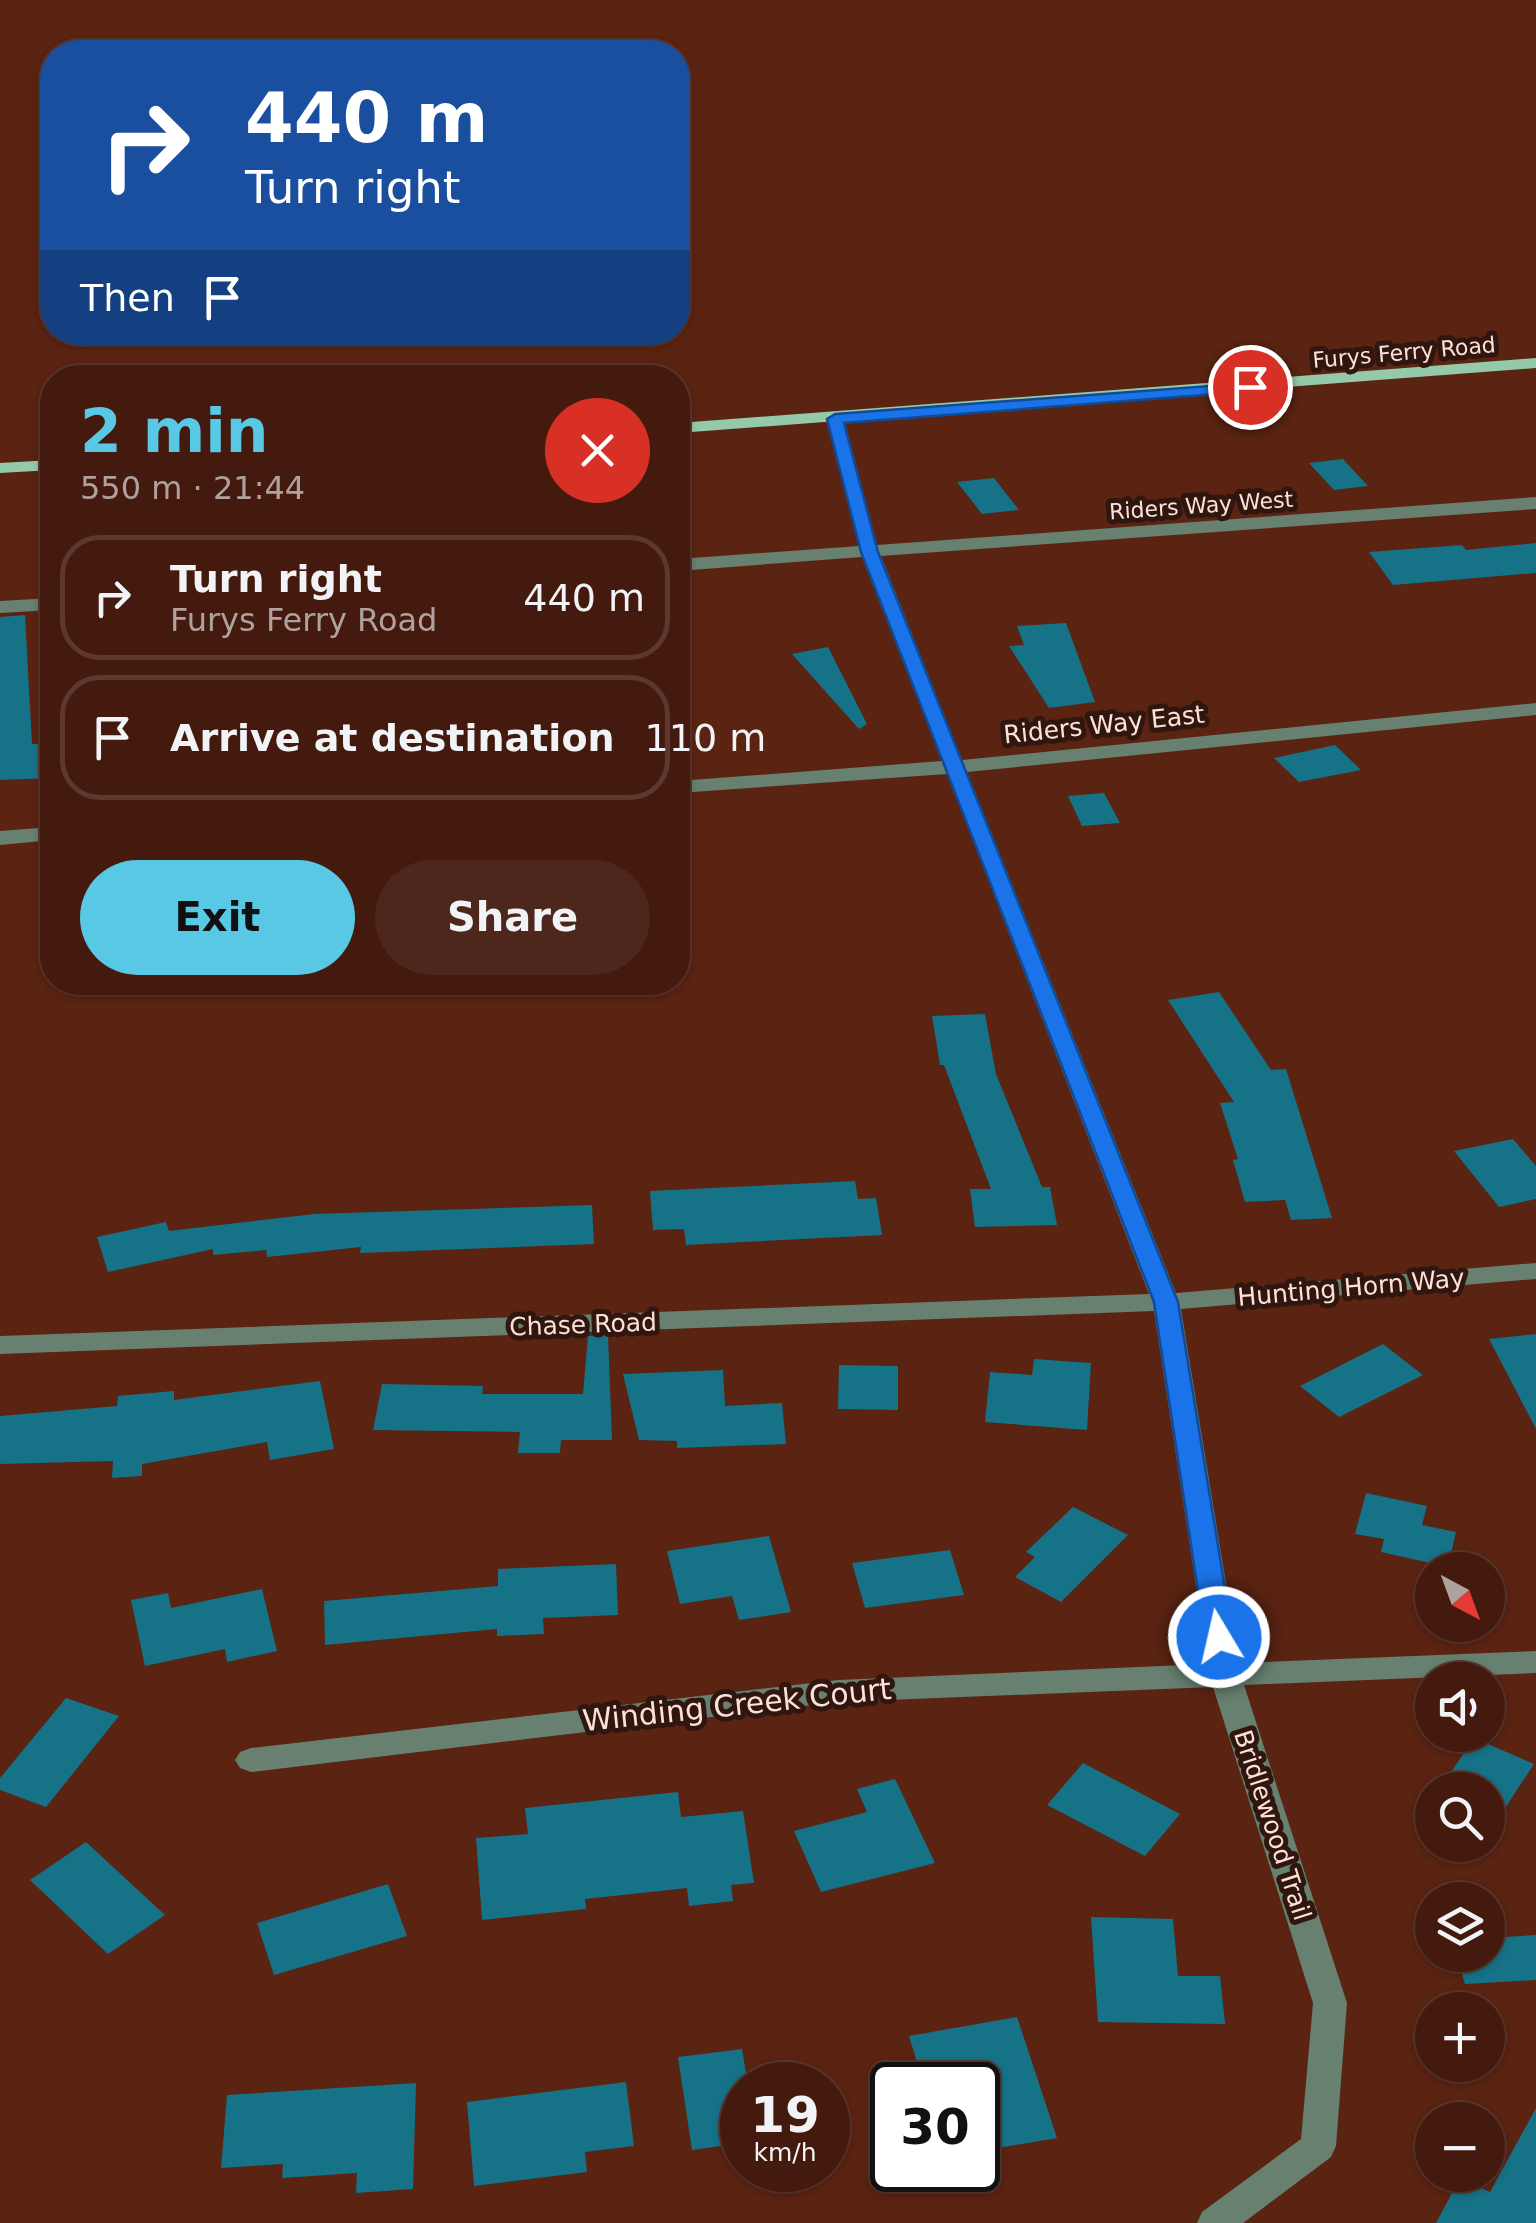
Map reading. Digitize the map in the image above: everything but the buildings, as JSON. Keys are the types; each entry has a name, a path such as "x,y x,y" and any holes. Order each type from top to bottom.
{"main road":[{"name":"Furys Ferry Road","path":"690,427 1536,364"},
{"path":"0,468 40,466"}],"street":[{"name":"Bridlewood Trail","path":"835,419 870,552 1166,1302 1225,1674 1330,2003 1318,2146 1215,2223"},
{"name":"Riders Way West","path":"690,564 1536,503"},
{"path":"0,607 40,605"},
{"name":"Riders Way East","path":"690,786 952,766 1536,709"},
{"path":"0,838 40,835"},
{"name":"Hunting Horn Way","path":"1166,1302 1536,1272"},
{"name":"Chase Road","path":"0,1345 1166,1302"},
{"name":"Winding Creek Court","path":"251,1760 838,1691 1536,1662"}],"route":[{"path":"1219,1637 1166,1302 870,552 835,419 1250,387"}]}
